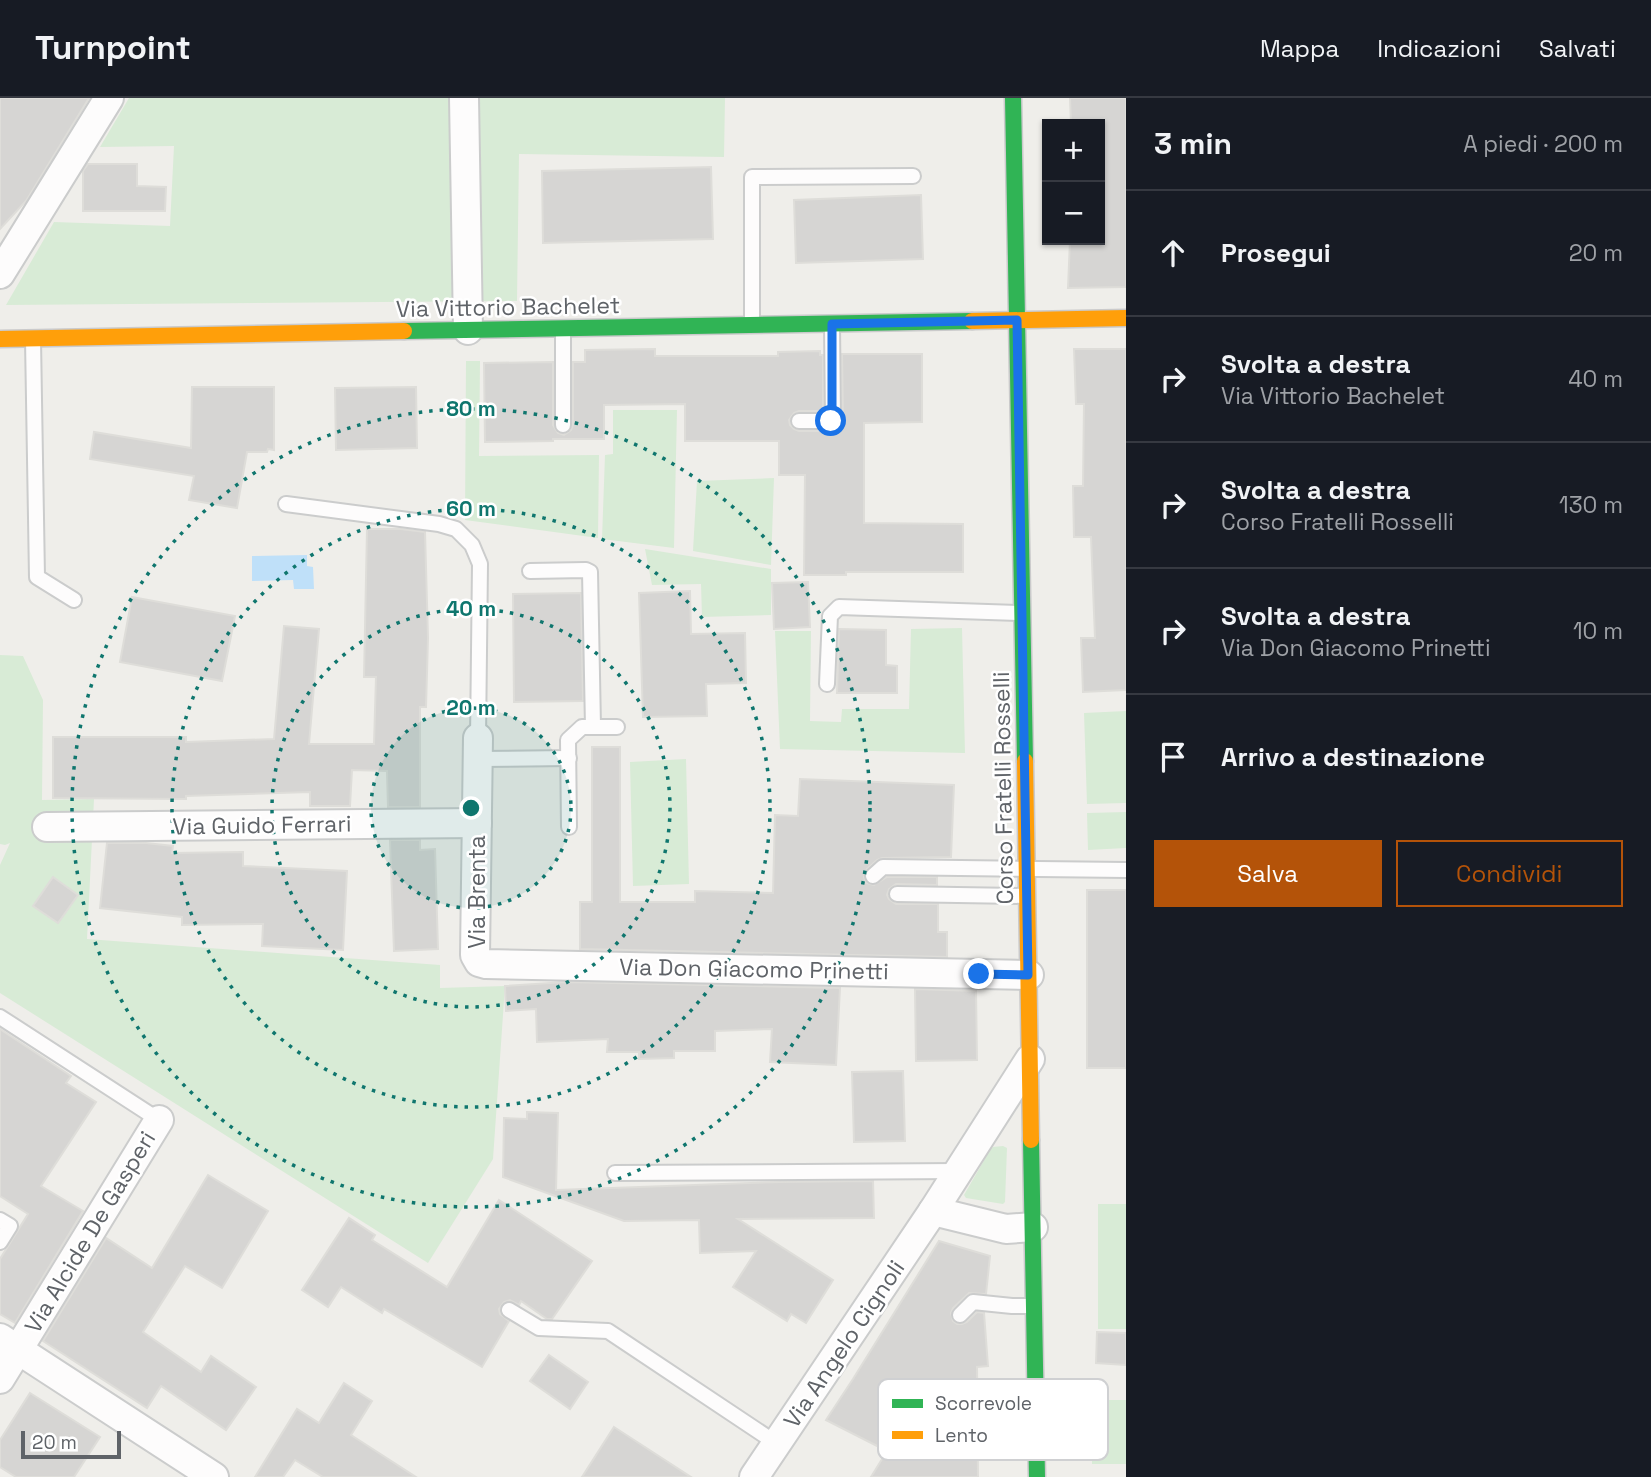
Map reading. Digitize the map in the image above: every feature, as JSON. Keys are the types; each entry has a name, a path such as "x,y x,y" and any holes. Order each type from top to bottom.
{"street":[{"path":"0,274 109,98"},
{"path":"464,98 468,330"},
{"name":"Corso Fratelli Rosselli","path":"1013,98 1035,1379"},
{"name":"Via Vittorio Bachelet","path":"0,339 1126,318"},
{"name":"Via Brenta","path":"477,748 475,955 479,962"},
{"name":"Via Guido Ferrari","path":"47,827 477,822"},
{"name":"Via Don Giacomo Prinetti","path":"479,962 499,965 1028,975"},
{"name":"Via Angelo Cignoli","path":"754,1477 933,1211 1030,1059"},
{"name":"Via Alcide De Gasperi","path":"0,1379 9,1344 159,1120"},
{"path":"933,1211 1006,1229 1033,1227"},
{"path":"9,1344 214,1477"}],"lane":[{"path":"752,325 752,177 913,176"},
{"path":"799,421 831,421 832,324"},
{"path":"562,329 563,425"},
{"path":"33,338 37,577 74,600"},
{"path":"286,504 439,524 456,529 472,545 480,564 477,748 569,758"},
{"path":"530,572 590,572 593,727"},
{"path":"827,684 830,616 839,607 1023,613"},
{"path":"569,828 568,740 582,727 617,727"},
{"path":"873,876 883,867 1126,870"},
{"path":"897,894 1027,895"},
{"path":"0,1017 159,1120"},
{"path":"615,1173 959,1171"},
{"path":"0,1220 10,1226 0,1242"},
{"path":"960,1315 973,1302 1034,1306"},
{"path":"509,1310 539,1328 608,1331 776,1443"}],"green space":[{"path":"129,98 725,98 724,157 519,154 517,301 6,305 54,222 170,226 174,146 100,147"},
{"path":"466,361 480,361 479,456 599,455 598,538 465,520"},
{"path":"613,410 677,410 674,548 602,539 605,455 613,454"},
{"path":"774,478 771,565 693,551 697,481"},
{"path":"645,549 771,569 771,615 702,617 701,584 652,585"},
{"path":"962,628 965,753 780,749 775,631 811,631 810,721 841,722 842,709 909,709 911,629"},
{"path":"0,655 23,656 43,700 42,800 94,799 87,939 440,965 440,988 505,986 493,1159 428,1263 0,993 0,865 10,843 0,844"},
{"path":"1126,711 1126,803 1087,804 1084,713"},
{"path":"686,759 689,884 633,886 630,762"},
{"path":"1126,812 1126,848 1088,850 1087,813"},
{"path":"1003,1146 1007,1148 1005,1202 1003,1204 966,1198 964,1195 990,1150"},
{"path":"1098,1204 1126,1204 1126,1329 1098,1329"},
{"path":"1108,1400 1126,1400 1126,1464 1092,1464 1092,1460 1108,1460"}],"water":[{"path":"307,555 307,566 313,567 314,589 294,589 293,580 252,581 252,556"}],"building":[{"path":"0,98 89,98 26,201 0,229"},
{"path":"1070,98 1126,98 1126,287 1068,288 1070,245 1105,245 1105,119 1071,119"},
{"path":"88,164 137,164 137,186 166,187 165,211 83,211 83,171"},
{"path":"711,167 713,239 543,243 542,171"},
{"path":"921,195 923,259 796,263 794,200"},
{"path":"655,349 655,356 778,356 778,352 820,351 820,355 823,355 823,411 794,413 789,420 790,425 799,431 832,431 841,423 842,354 922,354 922,422 864,423 864,523 963,524 963,572 846,572 846,575 804,575 805,475 779,475 779,441 685,441 685,404 604,405 604,439 485,442 484,363 553,362 553,425 558,433 564,435 573,425 573,362 585,362 585,350"},
{"path":"1074,349 1126,349 1126,690 1083,692 1081,638 1095,638 1091,537 1074,537 1073,486 1083,486 1084,404 1076,404"},
{"path":"192,387 274,387 274,450 247,452 237,508 189,500 194,476 90,459 94,432 191,448"},
{"path":"416,387 417,448 336,450 335,388"},
{"path":"367,529 425,532 428,638 426,707 420,707 420,807 388,807 387,771 352,770 350,806 310,806 310,792 186,796 186,799 53,798 53,737 186,737 186,742 274,739 284,626 319,629 309,744 374,744 376,677 364,677"},
{"path":"808,582 810,627 774,629 772,583"},
{"path":"690,591 691,634 745,633 746,683 706,684 707,716 643,717 639,593"},
{"path":"581,593 583,701 514,702 513,594"},
{"path":"132,597 235,616 222,681 120,662"},
{"path":"839,629 886,630 886,665 897,666 897,693 837,693"},
{"path":"592,747 620,747 620,902 695,902 695,891 773,893 775,815 798,816 800,779 954,785 951,857 882,858 867,869 864,877 866,883 874,885 887,877 937,877 937,885 896,884 889,889 887,895 896,904 938,904 938,932 947,932 947,957 580,949 580,902 592,902"},
{"path":"390,840 420,840 420,850 435,849 438,949 394,951"},
{"path":"107,843 173,846 172,853 243,852 243,866 347,871 343,950 262,946 263,924 182,925 182,917 100,908"},
{"path":"53,877 78,895 58,923 33,906"},
{"path":"1087,890 1126,890 1126,1068 1087,1068"},
{"path":"566,982 840,988 836,1065 770,1062 772,1029 715,1031 715,1051 674,1051 674,1058 639,1059 639,1052 607,1052 608,1039 537,1042 536,1009 506,1011 505,986"},
{"path":"915,989 976,991 977,1060 916,1061"},
{"path":"0,1029 71,1076 66,1083 96,1102 41,1186 83,1211 15,1323 0,1314 0,1259 28,1214 0,1196"},
{"path":"903,1071 905,1141 854,1142 852,1072"},
{"path":"527,1112 558,1113 556,1190 873,1181 874,1218 738,1219 833,1280 806,1323 791,1314 787,1321 733,1287 756,1251 700,1253 699,1220 624,1221 503,1177 504,1118 527,1119"},
{"path":"208,1175 268,1211 222,1288 185,1266 143,1332 201,1372 211,1356 256,1387 226,1430 161,1386 147,1408 43,1341 106,1238 152,1268"},
{"path":"499,1200 592,1261 552,1319 547,1319 521,1301 519,1305 510,1300 504,1302 499,1309 500,1314 509,1321 482,1367 384,1309 382,1313 341,1287 328,1307 302,1290 349,1218 375,1235 372,1240 447,1287"},
{"path":"939,1241 990,1256 986,1294 969,1293 951,1313 953,1321 962,1324 977,1312 984,1313 988,1366 977,1367 977,1379 878,1379 878,1446 826,1420"},
{"path":"1097,1332 1126,1333 1126,1365 1096,1363"},
{"path":"549,1355 588,1382 570,1409 530,1381"},
{"path":"344,1383 372,1401 351,1435 416,1477 323,1477 295,1460 283,1477 255,1477 297,1409 319,1423"},
{"path":"30,1393 100,1437 74,1477 16,1477 0,1467 0,1440"},
{"path":"614,1427 691,1477 582,1477"},
{"path":"881,1460 978,1460 978,1477 871,1477"}],"traffic: fast":[{"path":"1013,98 1025,761"},
{"path":"404,331 972,321"},
{"path":"1031,1140 1035,1379"},
{"path":"1037,1460 1037,1477"}],"traffic: slow":[{"path":"972,321 1126,318"},
{"path":"0,339 404,331"},
{"path":"1025,761 1031,1140"}],"route":[{"path":"831,421 832,324 1017,320 1028,975 979,974"}]}
